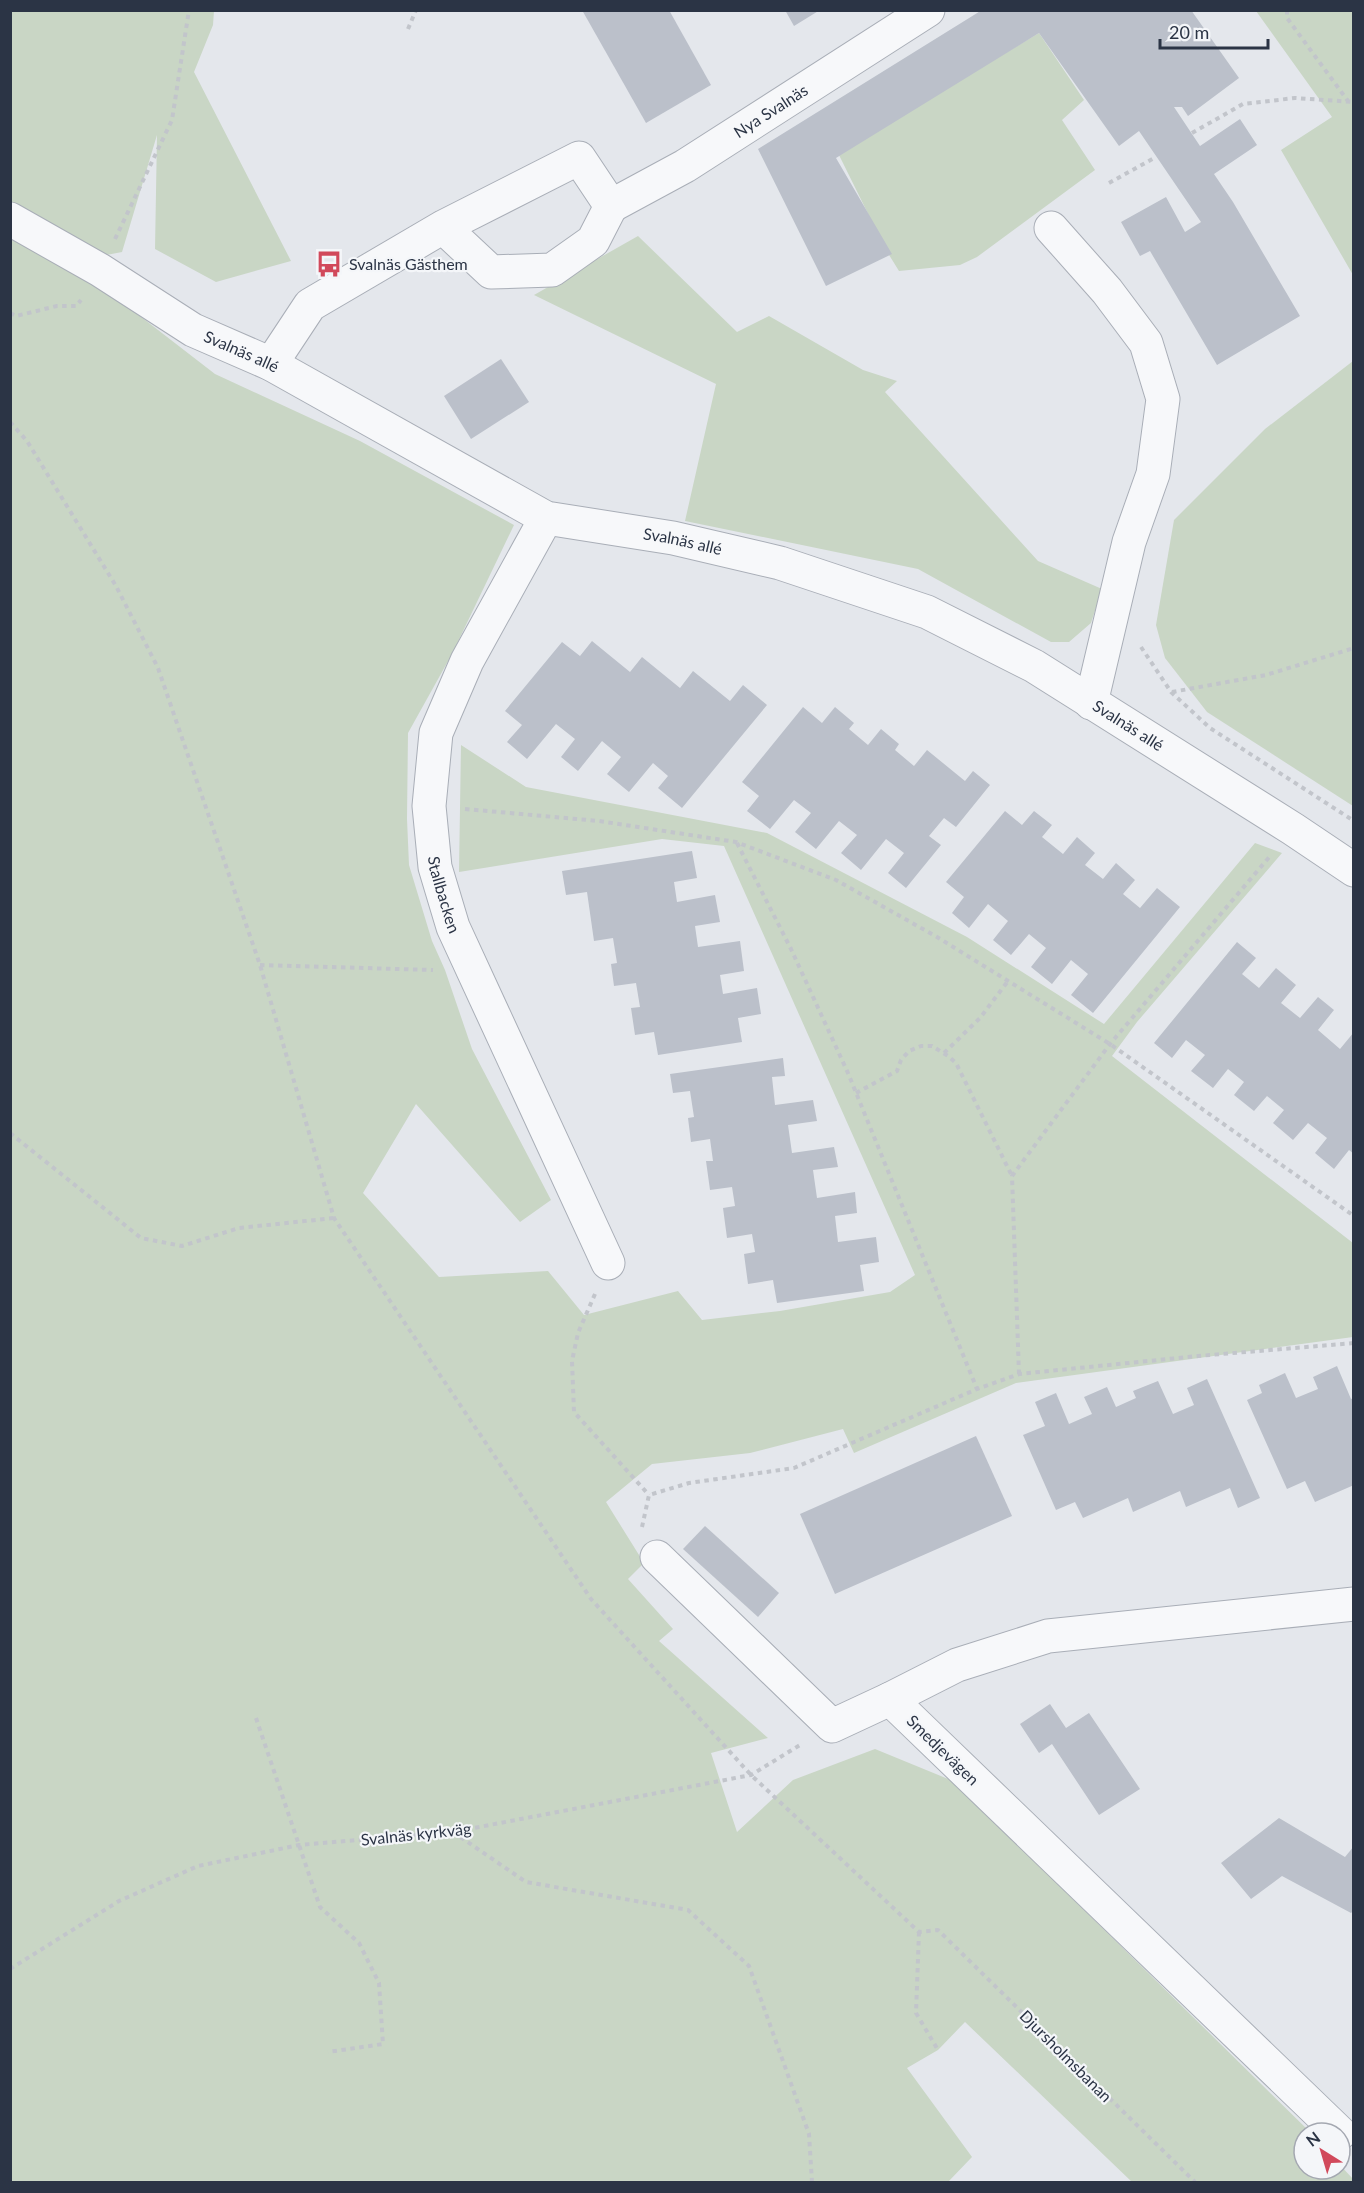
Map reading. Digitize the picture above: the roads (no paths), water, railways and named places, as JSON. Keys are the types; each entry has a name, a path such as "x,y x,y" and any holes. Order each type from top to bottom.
{"street":[{"name":"Nya Svalnäs","path":"611,206 686,166 928,10"},
{"path":"271,364 310,305 443,227 579,158 611,206 593,241 552,270 491,272 443,227"},
{"name":"Svalnäs allé","path":"10,219 100,270 193,330 271,364 546,518 674,538 780,563 927,612 1034,666 1293,829 1353,870"},
{"path":"1051,228 1107,291 1146,343 1164,399 1153,474 1129,542 1091,703"},
{"name":"Stallbacken","path":"546,518 467,661 436,733 429,806 435,867 453,927 608,1263"},
{"path":"657,1557 832,1726 890,1699"},
{"name":"Smedjevägen","path":"1328,2121 890,1699 957,1665 1048,1636 1353,1605"}],"place":[{"name":"Svalnäs Gästhem","path":"329,264"}]}
